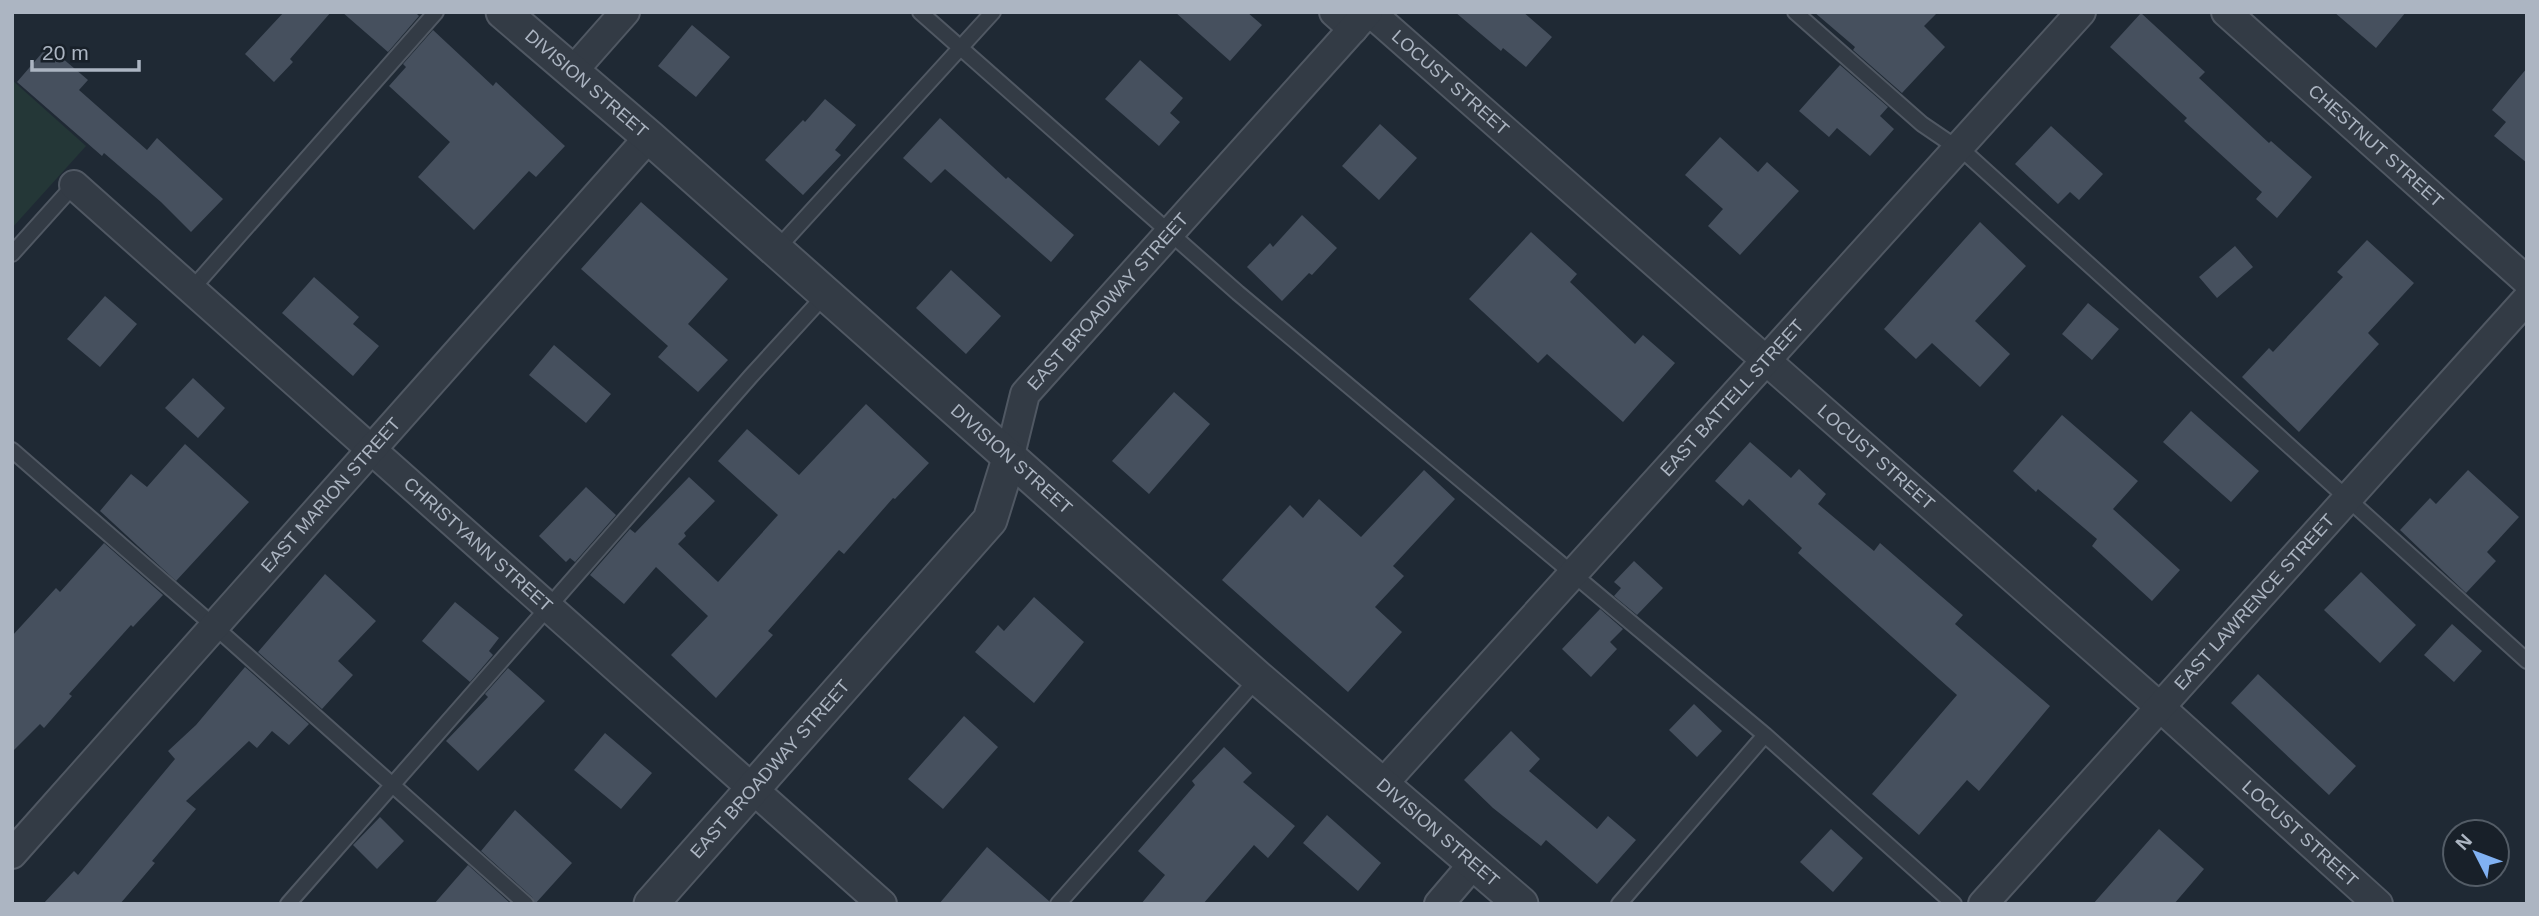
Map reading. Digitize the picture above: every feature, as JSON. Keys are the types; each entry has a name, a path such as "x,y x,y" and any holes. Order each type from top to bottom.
{"street":[{"name":"DIVISION STREET","path":"503,12 649,137 1258,678 1521,904"},
{"path":"572,72 625,12"},
{"name":"EAST BATTELL STREET","path":"1382,785 2081,12"},
{"name":"CHESTNUT STREET","path":"2226,12 2527,281"},
{"name":"EAST BROADWAY STREET","path":"651,904 990,520 1025,394 1356,17"},
{"name":"LOCUST STREET","path":"1356,17 1768,360 2378,904"},
{"name":"EAST MARION STREET","path":"12,854 649,137"},
{"name":"CHRISTYANN STREET","path":"74,185 882,904"},
{"name":"EAST LAWRENCE STREET","path":"1983,904 2527,299"},
{"path":"1439,904 1474,863"}],"lane":[{"path":"191,290 436,12"},
{"path":"920,12 1169,233 1765,735 1954,904"},
{"path":"775,251 993,12"},
{"path":"1795,12 1922,124 1958,149 2527,661"},
{"path":"12,254 74,185"},
{"path":"288,904 825,295"},
{"path":"12,450 526,904"},
{"path":"1058,904 1258,678"},
{"path":"1619,904 1765,735"}],"shaded area":[{"path":"12,80 86,146 12,228"}],"building":[{"path":"284,12 331,12 290,59 293,62 274,82 245,54"},
{"path":"342,12 415,12 419,16 388,52"},
{"path":"1175,12 1247,12 1262,25 1230,61"},
{"path":"1455,12 1523,12 1552,37 1526,67 1503,48 1501,51"},
{"path":"1814,12 1938,12 1924,26 1945,47 1902,93"},
{"path":"2334,12 2406,12 2376,48"},
{"path":"2141,13 2205,72 2199,78 2269,143 2271,141 2312,177 2277,218 2256,199 2262,192 2184,121 2187,118 2110,47"},
{"path":"692,25 730,57 696,97 658,66"},
{"path":"433,30 493,86 496,82 565,146 536,177 529,171 474,230 418,177 450,142 389,86 406,67 403,64"},
{"path":"48,46 88,80 79,90 147,150 157,138 223,199 191,232 161,202 104,153 102,156 17,82"},
{"path":"1140,60 1183,98 1170,113 1180,122 1159,146 1105,99"},
{"path":"1840,65 1888,107 1880,116 1894,129 1870,156 1837,128 1829,137 1799,111"},
{"path":"2527,68 2527,163 2494,136 2506,122 2492,110"},
{"path":"825,99 856,125 835,150 841,155 803,195 765,160"},
{"path":"940,118 1006,179 1008,177 1074,235 1051,262 945,169 931,183 903,158"},
{"path":"1380,124 1417,158 1379,200 1342,166"},
{"path":"2051,126 2103,174 2079,200 2070,192 2058,204 2015,164"},
{"path":"1720,137 1758,172 1767,162 1799,191 1740,255 1708,226 1723,209 1685,175"},
{"path":"641,202 728,279 688,324 728,360 698,392 658,357 668,346 581,269"},
{"path":"1302,215 1337,248 1282,301 1247,267 1270,243 1273,247"},
{"path":"1980,222 2026,266 1975,321 2010,354 1980,387 1932,343 1916,359 1884,329"},
{"path":"1531,232 1577,274 1570,282 1635,344 1643,335 1675,363 1623,422 1547,354 1538,363 1469,299"},
{"path":"2367,240 2414,283 2368,333 2379,344 2299,432 2242,377 2269,348 2273,352 2343,277 2337,272"},
{"path":"2235,246 2253,267 2217,298 2199,277"},
{"path":"951,270 1001,316 966,354 916,308"},
{"path":"314,277 359,317 353,324 379,346 353,376 282,313"},
{"path":"105,296 137,324 100,367 67,339"},
{"path":"2088,303 2119,329 2092,360 2062,334"},
{"path":"554,345 611,394 586,423 529,375"},
{"path":"193,378 225,408 198,438 165,408"},
{"path":"1174,392 1210,424 1149,494 1112,461"},
{"path":"866,404 929,463 895,499 893,498 844,554 839,550 768,631 773,635 716,698 671,655 708,616 656,567 624,604 590,575 630,529 635,533 689,477 715,501 684,533 686,536 678,544 718,582 778,515 718,461 747,429 799,475"},
{"path":"2191,411 2259,471 2231,502 2163,442"},
{"path":"2062,415 2138,481 2113,509 2180,570 2152,601 2092,546 2097,539 2013,471"},
{"path":"1750,442 1791,478 1799,469 1826,494 1818,504 1874,551 1880,543 1963,615 1955,624 2050,706 1979,791 1967,780 1919,835 1872,794 1957,695 1798,553 1802,548 1749,499 1743,506 1715,481"},
{"path":"185,444 249,502 176,581 100,511 131,474 147,487"},
{"path":"1424,470 1455,499 1393,566 1404,576 1375,607 1402,632 1348,692 1222,580 1290,505 1303,518 1319,499 1361,537"},
{"path":"2468,470 2519,517 2487,552 2496,561 2466,593 2400,530 2430,498 2436,504"},
{"path":"586,487 616,515 575,562 570,558 566,562 539,536"},
{"path":"104,543 163,595 133,627 131,625 69,694 72,696 44,728 40,724 12,752 12,636 56,588 60,592"},
{"path":"1634,561 1663,588 1637,615 1614,596 1621,588 1614,582"},
{"path":"2361,572 2416,625 2380,663 2324,610"},
{"path":"325,574 376,621 338,661 353,675 322,709 258,652"},
{"path":"1034,597 1084,642 1034,703 975,652 998,625 1004,631"},
{"path":"455,602 499,638 489,651 493,655 470,682 422,641"},
{"path":"1600,609 1623,629 1610,642 1617,649 1591,677 1562,649"},
{"path":"2452,624 2482,651 2454,682 2424,655"},
{"path":"245,667 309,724 289,745 272,731 257,748 249,741 186,801 196,809 120,904 43,904 74,871 78,875 175,759 168,751 196,725"},
{"path":"508,668 545,701 478,771 446,741 488,697 485,694"},
{"path":"2258,674 2356,766 2329,795 2231,703"},
{"path":"1694,704 1722,731 1697,757 1669,730"},
{"path":"964,716 998,747 943,809 908,779"},
{"path":"1511,731 1540,759 1529,771 1597,829 1608,816 1636,840 1597,884 1546,840 1541,846 1493,808 1464,780"},
{"path":"605,733 652,773 621,809 574,770"},
{"path":"1224,747 1252,773 1243,782 1295,826 1268,858 1254,845 1203,904 1141,904 1165,875 1138,851 1195,785 1192,781"},
{"path":"515,810 572,863 535,904 532,897 481,851"},
{"path":"1327,815 1381,863 1358,891 1303,843"},
{"path":"380,817 404,841 377,869 353,845"},
{"path":"1831,829 1863,858 1833,892 1800,862"},
{"path":"2159,829 2204,869 2174,904 2093,904"},
{"path":"987,847 1049,901 1049,904 939,904"},
{"path":"468,865 511,904 434,904"}]}
